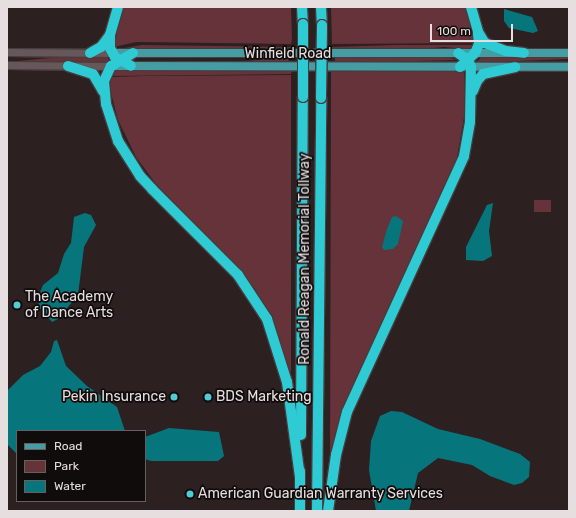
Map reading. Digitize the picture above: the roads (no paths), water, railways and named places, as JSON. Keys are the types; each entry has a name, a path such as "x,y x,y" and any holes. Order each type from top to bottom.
{"highway":[{"path":"90,53 101,47 110,35 118,7"},
{"name":"Ronald Reagan Memorial Tollway","path":"300,511 303,97 302,7"},
{"name":"Ronald Reagan Memorial Tollway","path":"317,511 322,7"},
{"path":"328,511 336,455 347,412 459,172 468,141 471,105 471,60 479,44 478,32 472,7"},
{"path":"478,32 485,44 524,53"},
{"path":"110,35 112,53 116,63"},
{"path":"103,91 104,81 116,63 133,53"},
{"path":"458,53 471,60"},
{"path":"460,67 471,60"},
{"path":"116,63 130,66"},
{"path":"68,66 93,74 103,91 118,141 140,176 238,276 267,319 287,382 300,477"},
{"path":"471,105 475,84 480,77 491,71 515,67"}],"main road":[{"name":"Winfield Road","path":"112,53 458,53"},
{"path":"471,60 524,53 569,53"},
{"path":"471,60 515,67 569,67"},
{"name":"Winfield Road","path":"130,66 460,67"}],"street":[{"name":"Winfield Road","path":"7,52 112,53"},
{"path":"7,65 68,66 116,63"}],"water":[{"path":"504,9 532,17 538,31 533,33 509,28 504,21"},
{"path":"493,203 489,231 492,256 483,261 466,260 466,247 487,205"},
{"path":"85,213 91,215 96,225 84,247 78,295 58,319 52,322 39,307 38,297 43,285 58,273 64,254 71,243 74,217"},
{"path":"396,216 403,221 398,244 393,249 384,250 382,247 387,229 392,217"},
{"path":"57,340 66,366 87,386 117,407 125,430 16,430 16,453 7,444 7,391 23,375 40,366 51,352 54,341"},
{"path":"391,411 402,412 438,429 480,439 520,454 530,462 529,477 522,483 514,485 490,476 472,465 438,458 418,473 409,511 376,511 369,470 371,441 380,416"},
{"path":"169,428 219,432 224,456 218,461 151,461 146,459 146,437"}],"place":[{"name":"The Academy of Dance Arts","path":"17,305"},
{"name":"Pekin Insurance","path":"174,397"},
{"name":"BDS Marketing","path":"208,397"},
{"name":"American Guardian Warranty Services","path":"190,494"}]}
